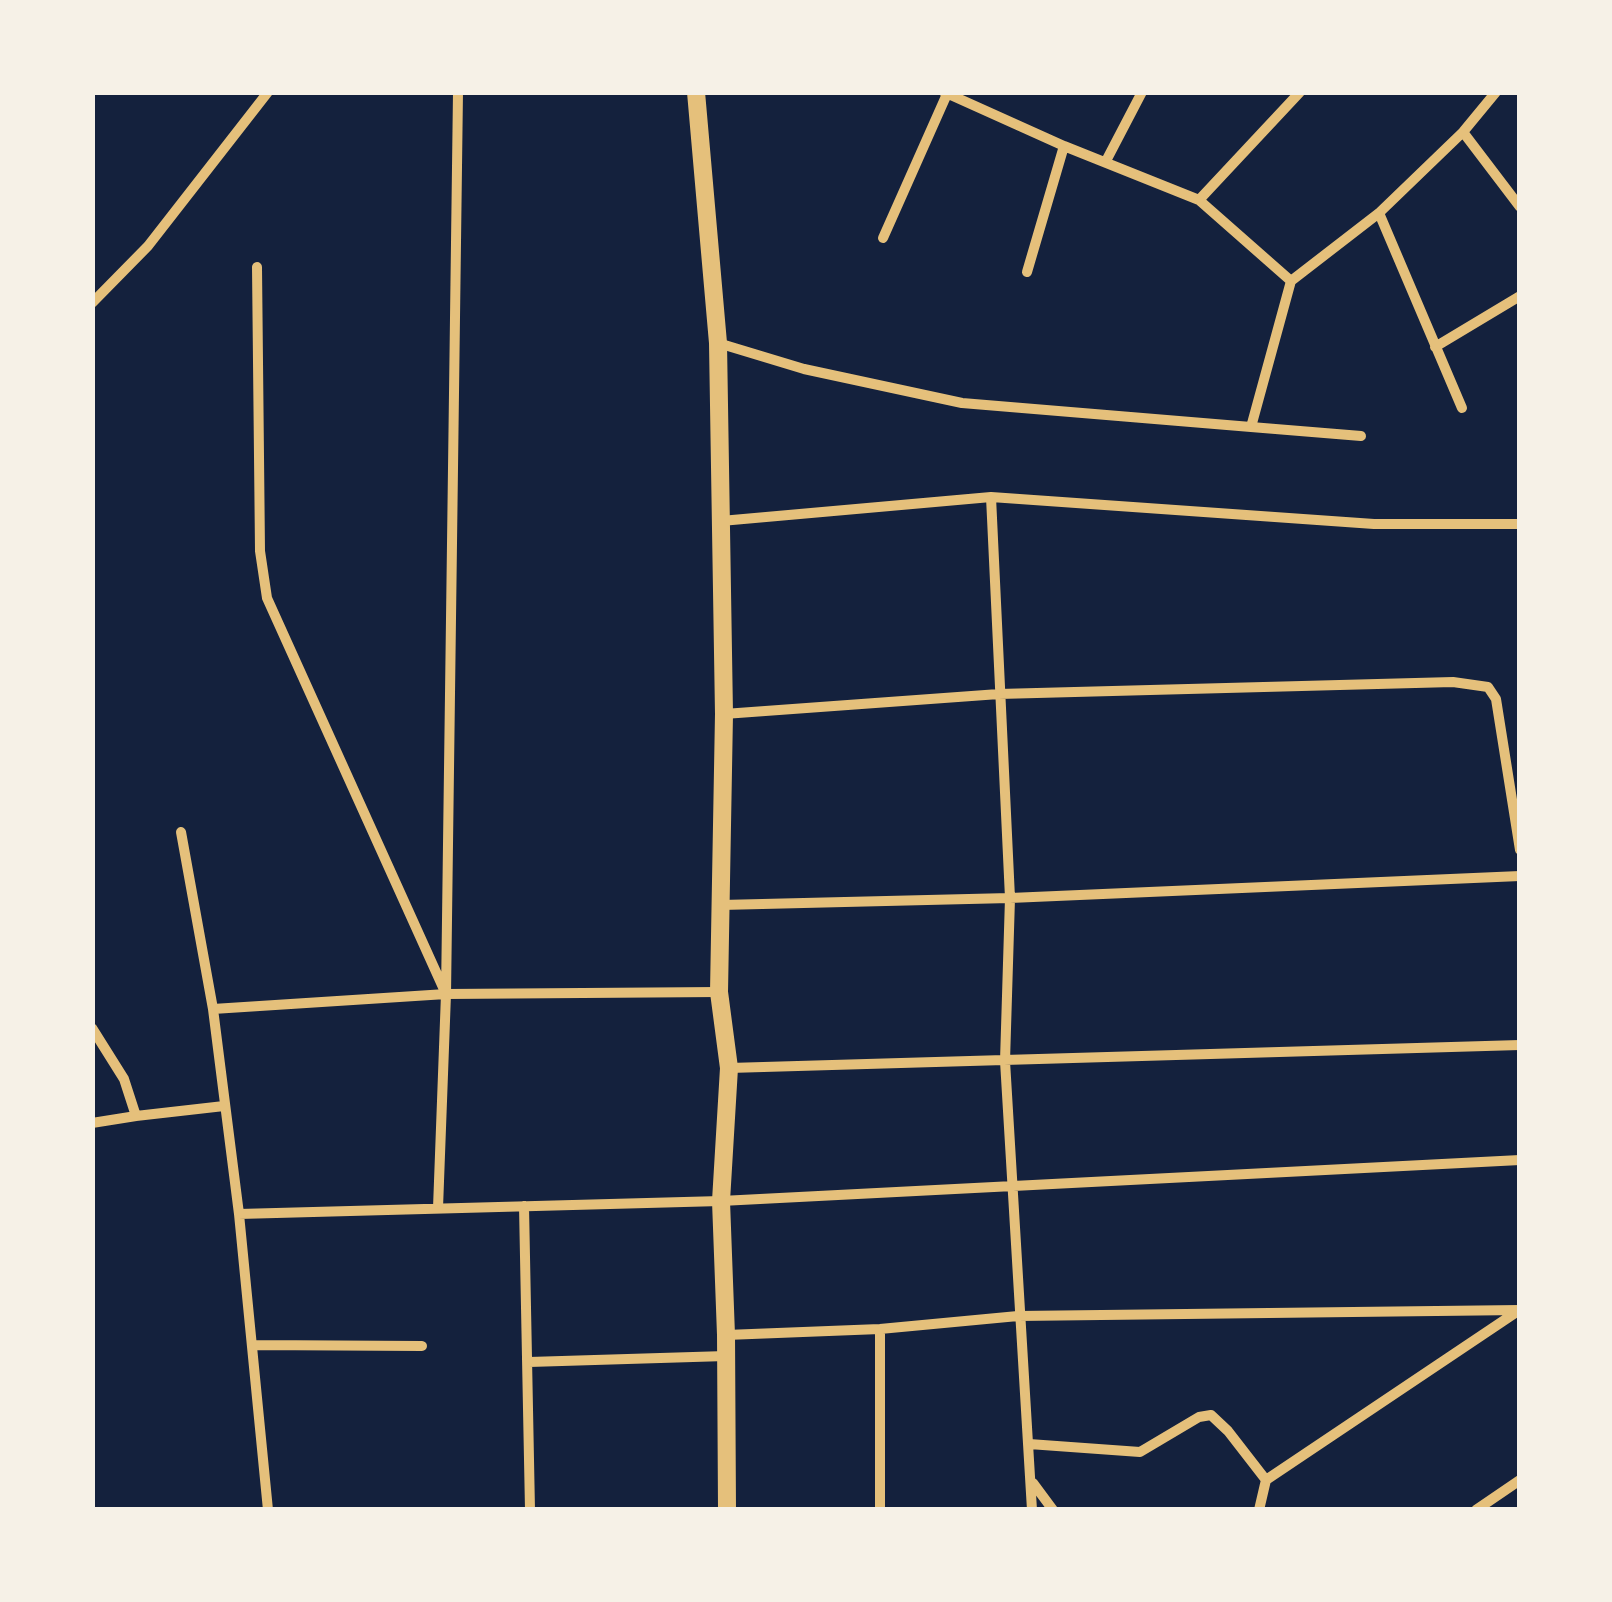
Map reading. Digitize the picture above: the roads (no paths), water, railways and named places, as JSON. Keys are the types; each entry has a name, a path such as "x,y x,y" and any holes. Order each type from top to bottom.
{"street":[{"path":"438,1208 446,994 458,92"},
{"path":"696,92 718,343 724,714 718,992 729,1068 721,1201 727,1510"},
{"path":"1106,161 1142,92"},
{"path":"1199,200 1300,92"},
{"path":"1251,427 1290,281 1379,213 1463,132 1496,92"},
{"path":"883,238 945,93 1199,200 1290,281"},
{"path":"92,303 148,246 262,94"},
{"path":"1463,132 1520,207"},
{"path":"1026,272 1064,146"},
{"path":"1379,213 1462,408"},
{"path":"256,267 260,551 267,598 446,994"},
{"path":"1435,347 1520,296"},
{"path":"718,343 804,368 962,403 1361,436"},
{"path":"721,522 991,497 1374,524 1520,524"},
{"path":"991,497 1010,898 1004,1061 1032,1510"},
{"path":"724,714 1000,694 1453,682 1488,686 1496,700 1520,850"},
{"path":"180,832 212,1009 239,1214 268,1510"},
{"path":"721,906 1520,876"},
{"path":"212,1009 446,994 718,992"},
{"path":"92,1028 124,1079 136,1116"},
{"path":"729,1068 1520,1045"},
{"path":"92,1123 224,1106"},
{"path":"239,1214 721,1201 1520,1160"},
{"path":"524,1206 530,1510"},
{"path":"726,1335 880,1329 1018,1316 1519,1310"},
{"path":"1258,1510 1266,1480 1519,1310"},
{"path":"880,1329 880,1510"},
{"path":"253,1345 422,1346"},
{"path":"530,1362 726,1356"},
{"path":"1029,1444 1140,1452 1199,1417 1210,1415 1228,1431 1266,1480"},
{"path":"1476,1510 1520,1480"},
{"path":"1033,1484 1053,1510"}]}
